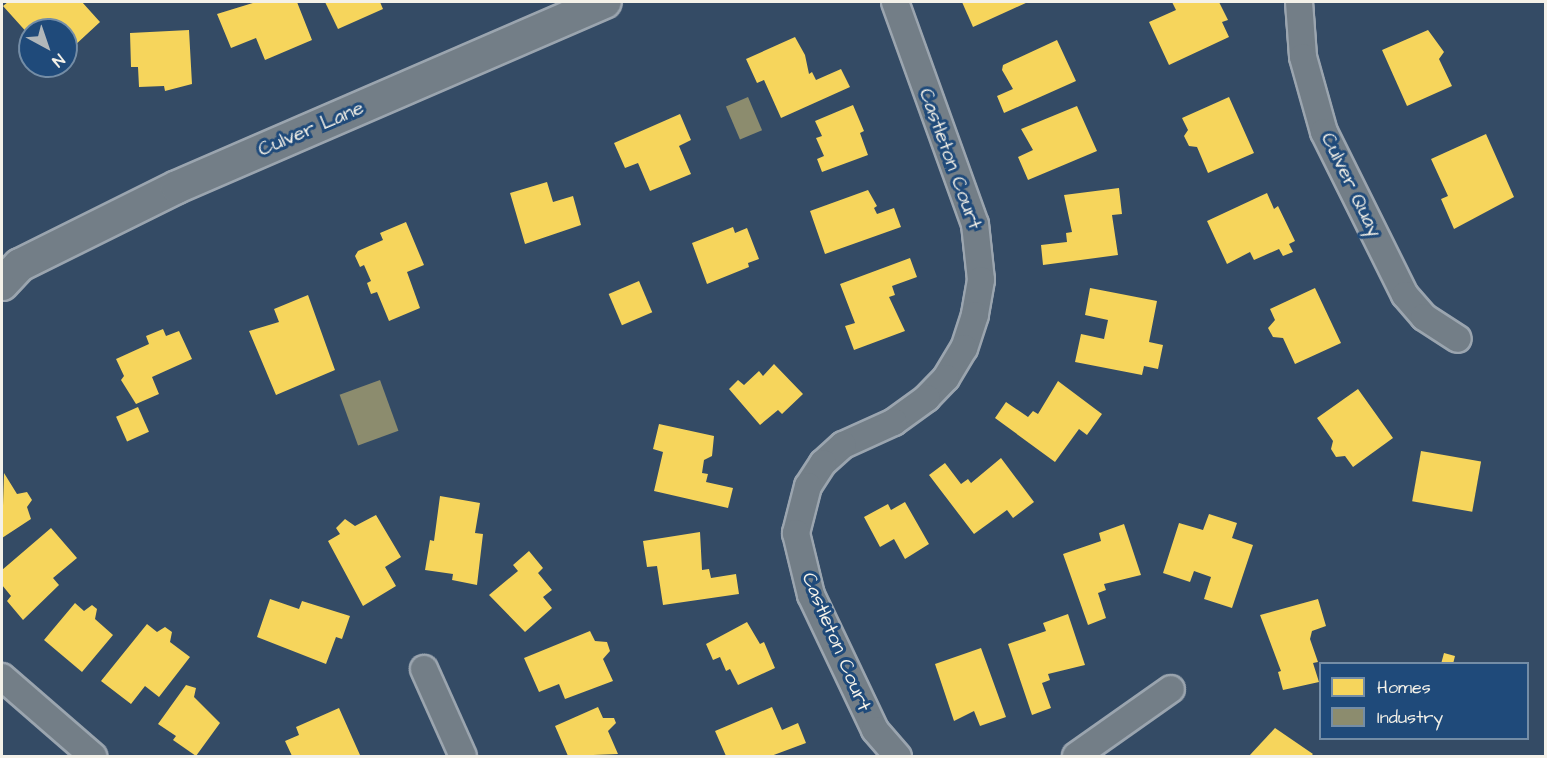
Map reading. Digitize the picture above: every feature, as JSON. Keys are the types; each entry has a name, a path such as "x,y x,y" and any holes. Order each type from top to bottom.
{"street":[{"name":"Culver Lane","path":"8,272 177,187 605,2"},
{"name":"Castleton Court","path":"895,2 975,224 981,280 975,315 964,348 945,378 927,398 894,422 843,445 823,463 808,486 796,533 811,595 875,730 898,756"},
{"name":"Culver Quay","path":"1299,2 1303,57 1324,132 1405,295 1424,317 1458,339"},
{"path":"424,669 463,756"},
{"path":"2,677 93,756"},
{"path":"1076,756 1171,689"}],"building: Homes":[{"path":"8,2 82,2 100,22 78,42 78,18 18,18 18,23 3,6"},
{"path":"256,2 297,2 312,40 265,60 256,38 231,48 217,14"},
{"path":"325,2 380,2 383,9 338,29"},
{"path":"962,2 1028,2 973,27"},
{"path":"1172,2 1219,2 1228,20 1222,22 1229,37 1169,65 1149,22 1176,10"},
{"path":"189,30 192,84 165,91 164,86 139,87 138,67 131,67 130,33"},
{"path":"1428,30 1444,52 1439,59 1452,86 1407,106 1382,50"},
{"path":"795,37 805,55 809,74 812,72 816,80 841,69 850,87 781,118 764,80 757,83 746,59"},
{"path":"1057,40 1076,81 1004,113 997,96 1013,89 1002,70 1003,65"},
{"path":"1229,97 1254,153 1208,173 1197,147 1189,146 1184,136 1188,130 1182,118"},
{"path":"853,105 864,131 860,133 868,155 822,172 817,159 824,156 816,138 822,136 815,121"},
{"path":"1077,106 1097,151 1028,180 1018,157 1033,150 1021,129"},
{"path":"680,114 691,140 679,146 691,174 650,191 638,163 625,168 614,143"},
{"path":"1486,134 1514,197 1454,229 1441,199 1448,196 1431,159"},
{"path":"547,182 553,202 573,196 581,225 525,244 510,193"},
{"path":"1119,188 1122,214 1112,215 1118,255 1043,265 1041,245 1067,242 1066,233 1072,232 1064,195"},
{"path":"868,190 877,206 874,208 877,214 894,208 901,227 825,254 810,211"},
{"path":"1267,193 1274,209 1278,206 1295,241 1289,244 1293,252 1283,256 1279,249 1254,260 1250,252 1227,264 1207,221"},
{"path":"406,222 424,265 407,272 420,308 389,321 377,292 371,294 367,283 371,281 364,265 360,267 355,256 358,251 383,240 380,233"},
{"path":"733,227 735,233 747,228 759,259 748,263 749,267 707,284 692,243"},
{"path":"910,258 917,277 892,286 895,295 889,297 905,331 854,350 845,326 855,323 840,284"},
{"path":"639,281 652,312 622,325 609,294"},
{"path":"1090,288 1157,301 1149,342 1163,345 1158,369 1144,366 1142,375 1075,362 1081,334 1104,339 1108,320 1085,315"},
{"path":"1315,288 1341,343 1295,364 1283,338 1273,337 1268,328 1275,320 1270,309"},
{"path":"308,295 335,370 276,395 249,331 279,322 274,309"},
{"path":"163,329 166,336 179,331 192,359 152,377 159,394 136,404 121,380 124,376 116,359 149,344 146,336"},
{"path":"774,364 803,394 782,414 778,410 760,425 729,389 738,380 744,385 759,371 763,376"},
{"path":"1058,381 1102,414 1087,435 1079,429 1055,462 995,418 1006,402 1028,417 1033,411 1038,414"},
{"path":"1358,389 1393,438 1353,467 1345,456 1336,457 1331,449 1333,441 1317,418"},
{"path":"138,407 149,432 127,441 116,417"},
{"path":"659,424 714,436 712,456 704,460 702,473 708,474 706,482 733,488 728,508 654,491 663,452 653,449"},
{"path":"1421,451 1481,462 1472,512 1412,501"},
{"path":"1001,458 1034,502 1013,518 1007,510 974,534 929,475 945,463 961,484 968,479 971,483"},
{"path":"4,473 17,494 27,492 32,500 27,507 31,519 2,538"},
{"path":"440,496 480,503 475,533 483,534 477,585 452,580 453,574 425,570 430,540 434,541"},
{"path":"905,502 929,544 905,559 894,539 880,547 864,517 888,504 891,510"},
{"path":"1209,514 1237,523 1232,538 1253,545 1232,608 1204,599 1211,577 1194,571 1190,582 1163,573 1179,523 1203,530"},
{"path":"376,515 401,557 385,567 396,586 363,606 328,541 340,534 336,528 345,519 355,526"},
{"path":"1124,524 1141,575 1104,584 1106,590 1098,593 1106,618 1088,625 1063,554 1101,541 1099,533"},
{"path":"51,528 77,558 53,578 59,585 23,620 7,601 11,596 2,585 2,570"},
{"path":"700,532 702,570 709,569 711,578 736,574 739,594 663,605 657,566 647,567 643,541"},
{"path":"529,551 543,568 538,573 552,590 543,597 552,608 525,632 489,595 518,571 513,565"},
{"path":"270,599 299,609 302,601 350,616 342,639 336,637 326,664 257,637"},
{"path":"1318,599 1326,626 1312,631 1310,639 1318,662 1313,663 1319,682 1283,690 1278,672 1281,671 1260,615"},
{"path":"75,603 84,611 92,605 97,609 95,619 113,635 82,672 44,640"},
{"path":"1068,614 1085,665 1048,674 1050,680 1042,683 1051,708 1032,715 1008,644 1046,631 1043,623"},
{"path":"747,622 760,644 764,642 775,668 738,685 730,669 726,671 720,657 713,660 706,644"},
{"path":"147,624 157,632 165,627 172,632 170,642 190,657 159,697 145,686 131,704 101,681"},
{"path":"590,631 595,641 607,642 610,651 603,659 613,681 565,699 559,684 539,692 524,658"},
{"path":"981,648 1006,717 980,726 974,711 954,721 935,664"},
{"path":"1444,653 1455,656 1454,662 1442,662"},
{"path":"186,685 196,688 194,697 220,723 196,756 173,740 176,736 158,724"},
{"path":"598,707 603,718 614,718 616,723 608,731 618,754 568,756 555,726"},
{"path":"772,707 782,730 798,723 806,743 771,756 726,756 715,731"},
{"path":"339,708 360,755 292,756 285,741 299,735 296,727"},
{"path":"1275,728 1313,754 1311,756 1249,756"}],"building: Industry":[{"path":"748,97 762,130 740,140 726,106"},
{"path":"380,380 398,431 358,445 340,395"}]}
